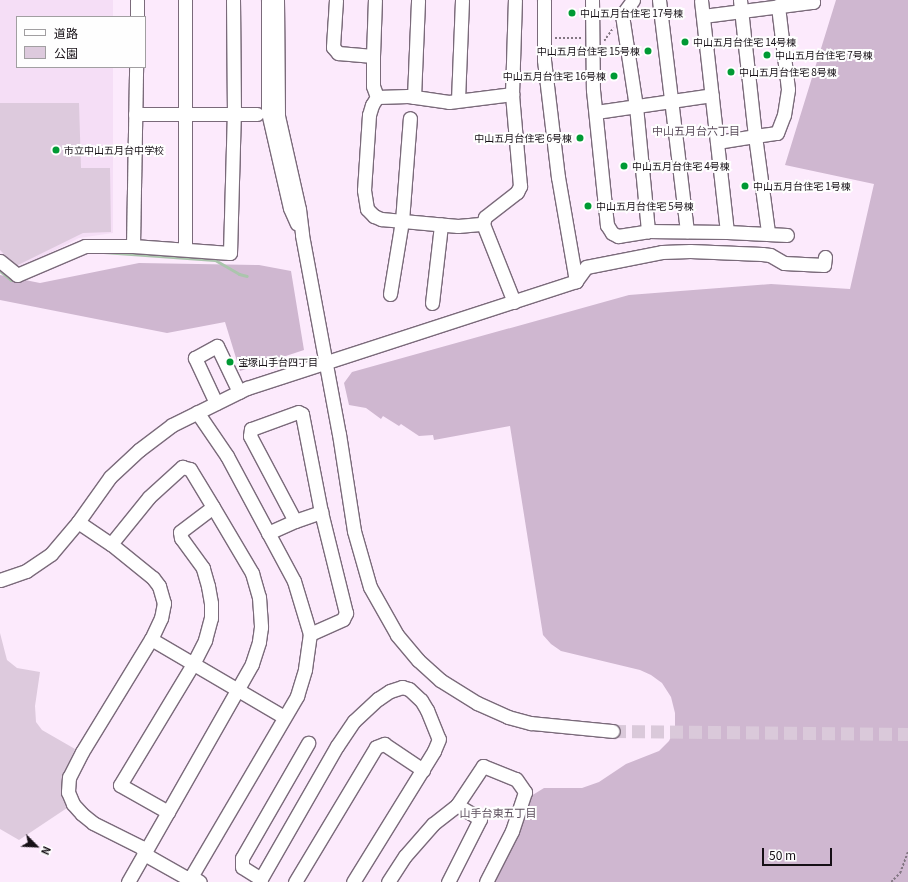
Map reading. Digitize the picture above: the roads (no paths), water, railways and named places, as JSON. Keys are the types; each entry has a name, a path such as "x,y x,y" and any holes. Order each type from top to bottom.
{"street":[{"path":"137,0 137,16"},
{"path":"185,0 185,249"},
{"path":"0,260 17,275 85,246 133,246 230,253 234,114 233,0"},
{"path":"268,0 268,112 290,208 302,235"},
{"path":"277,0 278,116 300,209 302,235 339,434 354,531 370,587 398,635 418,660 440,680 477,703 508,717 560,727 613,731"},
{"path":"336,0 334,48 338,53 373,56"},
{"path":"375,0 373,86 377,97"},
{"path":"414,97 418,0"},
{"path":"458,100 462,0"},
{"path":"514,302 483,224 485,217 517,192 520,186 512,94 515,0"},
{"path":"544,0 544,60 558,177 576,281"},
{"path":"592,0 591,60 608,230 618,236 648,231 768,232 787,235"},
{"path":"633,0 622,15 636,106 648,231"},
{"path":"659,0 687,231"},
{"path":"701,0 727,232"},
{"path":"703,16 741,6 778,6 815,1"},
{"path":"741,6 768,232"},
{"path":"717,142 777,133 784,115 788,89 778,6"},
{"path":"133,246 136,68"},
{"path":"377,97 414,97 449,102 512,94"},
{"path":"596,112 712,94"},
{"path":"377,97 372,105 369,115 365,203 367,209 374,216 402,221 458,226 483,224"},
{"path":"135,114 257,114"},
{"path":"390,294 402,221 410,118"},
{"path":"432,303 441,224"},
{"path":"0,580 26,571 51,554 78,522 110,477 139,450 172,425 269,379 576,281 586,267 662,252 690,251 762,254 770,255 784,263 824,265 825,257"},
{"path":"216,403 195,358 217,346 239,392"},
{"path":"78,522 110,544 153,578 159,586 164,603 161,618 151,639 82,752 69,777 68,792 73,804 93,823 141,847 146,855 193,880 297,696 305,669 310,634 294,581 227,456 197,412"},
{"path":"295,521 250,436 250,429 298,412 302,414 321,512 346,613 343,619 310,634"},
{"path":"110,544 149,497 182,467 190,469 252,573 259,597 261,627 259,642 252,664 128,882"},
{"path":"168,812 120,785 193,664 205,640 211,618 211,603 208,586 202,568 181,538 180,532 213,507"},
{"path":"268,533 295,521 321,512"},
{"path":"151,639 284,717"},
{"path":"308,743 242,858 242,866 260,880 333,752 354,721 378,699 390,691 402,687 409,689 421,700 427,710 439,739 422,770 353,882"},
{"path":"295,882 376,746 384,744 422,770"},
{"path":"388,882 405,856 433,824 456,805 484,766 516,779 525,792 512,831 486,882"},
{"path":"448,882 480,819 456,805"}],"waterway":[{"path":"103,252 215,260 239,274 247,276"},
{"path":"0,271 11,280 16,279"}],"tunnel":[{"path":"613,731 908,734"}],"place":[{"name":"中山五月台住宅 17号棟","path":"572,13"},
{"name":"中山五月台住宅 14号棟","path":"685,42"},
{"name":"中山五月台住宅 15号棟","path":"648,51"},
{"name":"中山五月台住宅 7号棟","path":"767,55"},
{"name":"中山五月台住宅 8号棟","path":"731,72"},
{"name":"中山五月台住宅 16号棟","path":"614,76"},
{"name":"中山五月台住宅 6号棟","path":"580,138"},
{"name":"市立中山五月台中学校","path":"56,150"},
{"name":"中山五月台住宅 4号棟","path":"624,166"},
{"name":"中山五月台住宅 1号棟","path":"745,186"},
{"name":"中山五月台住宅 5号棟","path":"588,206"},
{"name":"宝塚山手台四丁目","path":"230,362"}],"district":[{"name":"中山五月台六丁目","path":"696,130"},
{"name":"山手台東五丁目","path":"498,812"}]}
